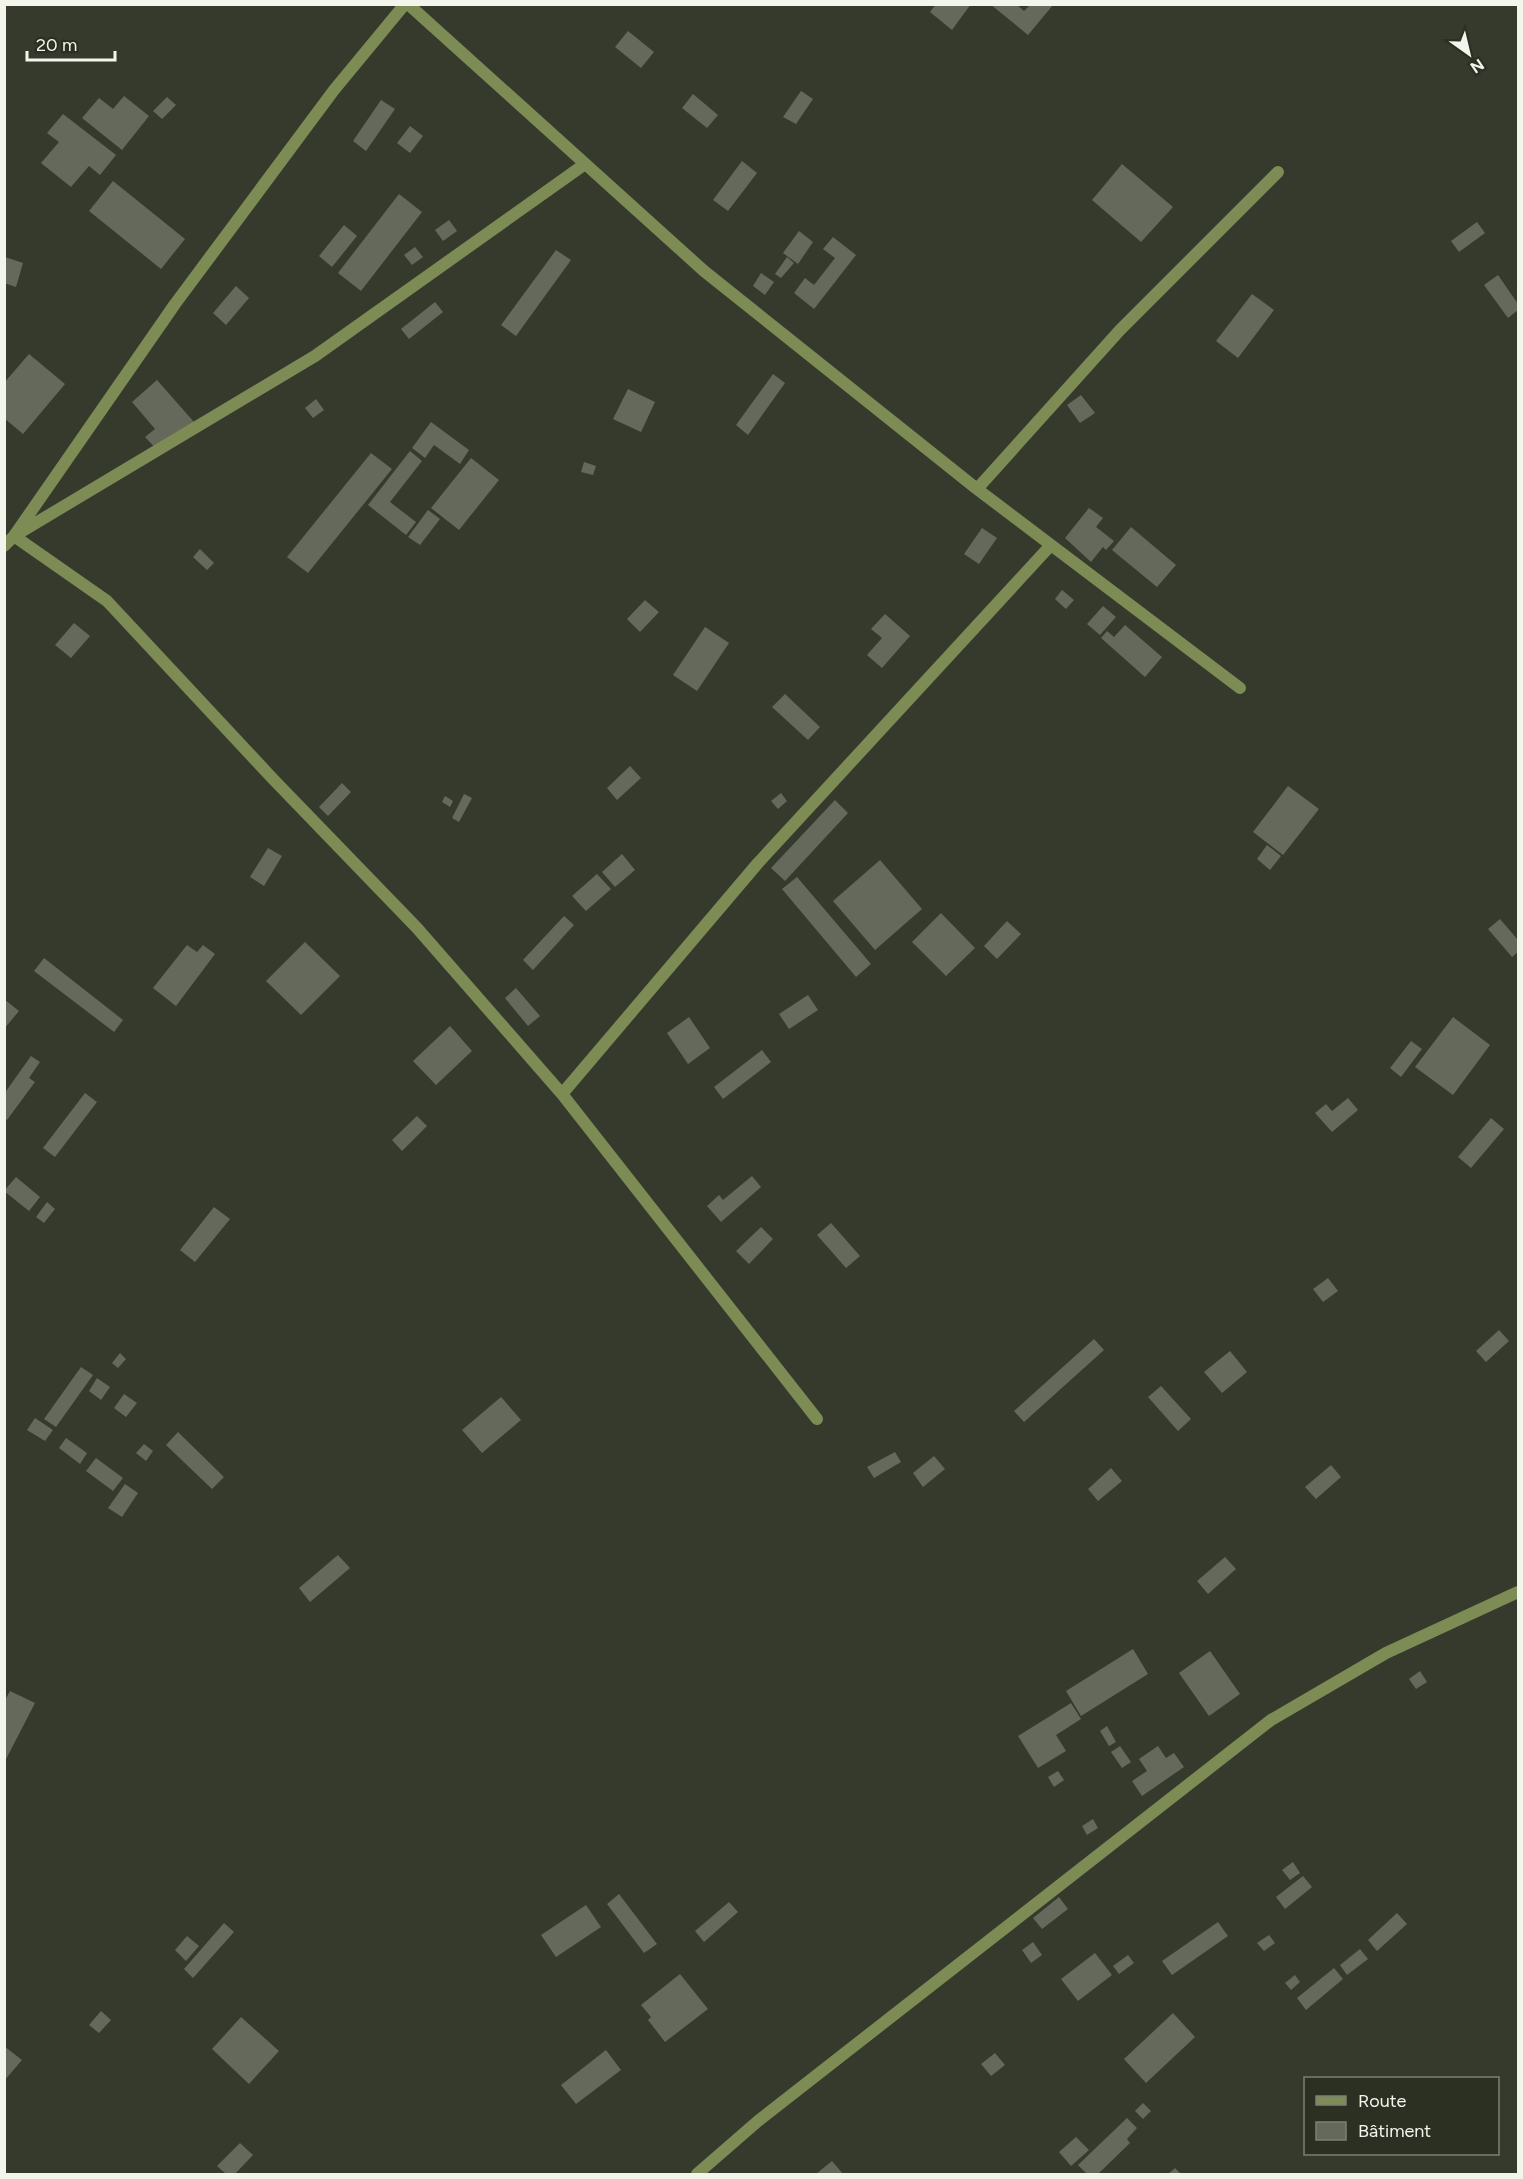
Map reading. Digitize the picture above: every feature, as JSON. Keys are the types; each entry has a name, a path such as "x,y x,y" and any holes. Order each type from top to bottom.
{"street":[{"path":"4,546 14,536 175,304 334,90 407,4 704,271 977,489 1240,688"},
{"path":"14,536 315,356 585,164"},
{"path":"977,489 1120,330 1278,172"},
{"path":"14,536 107,601 273,779 417,928 562,1094 817,1419"},
{"path":"562,1094 758,863 1051,545"},
{"path":"697,2175 758,2121 1272,1720 1386,1653 1518,1592"}],"building":[{"path":"936,4 971,4 952,30 930,12"},
{"path":"990,4 1016,4 1024,11 1030,5 1053,5 1028,35"},
{"path":"628,31 654,52 641,68 615,47"},
{"path":"801,91 813,99 796,124 783,117"},
{"path":"693,94 718,115 707,128 682,108"},
{"path":"124,96 149,116 122,150 82,118 99,98 113,109"},
{"path":"167,97 176,105 162,119 153,111"},
{"path":"381,100 395,109 366,151 353,141"},
{"path":"63,114 116,155 100,175 89,166 71,187 41,163 59,142 47,133"},
{"path":"410,126 423,136 410,153 397,143"},
{"path":"742,161 757,173 728,211 713,200"},
{"path":"1122,164 1173,207 1141,242 1092,200"},
{"path":"113,181 185,239 161,269 89,211"},
{"path":"399,194 422,212 361,291 338,273"},
{"path":"449,220 457,231 443,241 435,230"},
{"path":"1477,222 1485,233 1459,252 1451,241"},
{"path":"344,225 357,236 332,267 319,256"},
{"path":"799,231 813,242 798,264 783,253"},
{"path":"833,237 856,255 814,309 794,293 805,278 814,285 835,258 823,249"},
{"path":"415,247 423,257 412,265 404,255"},
{"path":"556,250 571,260 516,336 501,325"},
{"path":"5,257 23,263 16,287 4,283"},
{"path":"787,257 794,263 781,278 775,274"},
{"path":"761,273 774,282 765,295 753,286"},
{"path":"1498,275 1518,304 1518,310 1508,318 1484,285"},
{"path":"236,286 249,298 226,325 213,313"},
{"path":"1252,294 1274,310 1238,358 1216,341"},
{"path":"435,302 443,312 409,339 401,329"},
{"path":"29,354 65,384 23,434 4,418 4,383"},
{"path":"773,374 785,383 748,435 736,425"},
{"path":"157,380 194,422 159,452 145,437 155,429 132,402"},
{"path":"628,389 655,402 641,432 613,419"},
{"path":"1081,395 1095,413 1080,423 1067,405"},
{"path":"316,399 324,410 313,418 305,408"},
{"path":"431,422 469,450 460,464 434,445 425,458 412,448"},
{"path":"410,451 422,461 390,502 416,522 406,535 368,505"},
{"path":"371,453 392,469 308,573 287,557"},
{"path":"471,458 499,480 459,530 431,508"},
{"path":"584,462 596,466 593,475 581,472"},
{"path":"1089,508 1103,518 1096,527 1114,541 1106,550 1103,547 1091,562 1065,538"},
{"path":"428,510 440,519 420,545 408,537"},
{"path":"1131,527 1176,565 1157,587 1112,550"},
{"path":"982,528 997,538 979,564 964,554"},
{"path":"200,549 214,563 207,570 193,557"},
{"path":"1062,590 1074,600 1066,609 1055,599"},
{"path":"645,600 659,612 640,632 627,619"},
{"path":"1103,606 1116,617 1100,635 1087,624"},
{"path":"885,614 910,636 882,668 867,655 882,638 871,629"},
{"path":"74,623 90,636 71,658 55,645"},
{"path":"1125,625 1162,657 1145,677 1101,638 1107,631 1114,637"},
{"path":"705,627 729,643 697,691 673,675"},
{"path":"785,694 820,727 808,740 772,707"},
{"path":"630,766 641,778 617,800 607,788"},
{"path":"342,783 351,792 328,816 319,807"},
{"path":"1288,786 1319,809 1283,855 1253,832"},
{"path":"781,793 787,801 778,809 771,801"},
{"path":"464,794 472,798 459,822 452,818"},
{"path":"445,796 453,801 450,807 442,802"},
{"path":"835,800 848,813 785,881 771,868"},
{"path":"1267,845 1281,856 1270,870 1257,859"},
{"path":"268,848 282,856 264,886 250,877"},
{"path":"622,854 635,870 615,887 602,872"},
{"path":"880,860 922,909 875,950 833,901"},
{"path":"597,874 611,889 586,911 572,896"},
{"path":"797,877 871,964 856,977 782,889"},
{"path":"941,913 975,948 946,976 912,942"},
{"path":"564,916 574,925 533,970 523,960"},
{"path":"1500,919 1518,940 1518,952 1512,957 1488,929"},
{"path":"1007,921 1021,934 997,959 984,946"},
{"path":"305,942 340,976 301,1015 266,981"},
{"path":"187,945 197,952 203,945 215,954 176,1006 153,988"},
{"path":"44,958 123,1020 114,1032 34,971"},
{"path":"516,988 540,1016 528,1026 505,998"},
{"path":"808,995 818,1010 789,1029 779,1014"},
{"path":"4,999 19,1011 4,1029"},
{"path":"689,1017 710,1048 688,1064 667,1033"},
{"path":"1453,1017 1490,1045 1453,1095 1415,1067"},
{"path":"450,1026 472,1051 436,1085 413,1061"},
{"path":"1411,1041 1422,1049 1401,1077 1390,1068"},
{"path":"762,1050 771,1062 723,1099 714,1087"},
{"path":"31,1056 40,1062 29,1078 35,1082 7,1120 4,1118 4,1094"},
{"path":"85,1093 97,1102 55,1157 43,1148"},
{"path":"1348,1098 1358,1110 1332,1132 1315,1113 1326,1104 1332,1111"},
{"path":"417,1116 427,1126 402,1151 392,1140"},
{"path":"1491,1118 1504,1129 1471,1168 1458,1157"},
{"path":"752,1176 761,1187 721,1222 707,1206 719,1195 723,1200"},
{"path":"16,1177 40,1197 29,1211 4,1191"},
{"path":"47,1202 55,1209 44,1223 36,1217"},
{"path":"214,1207 230,1219 195,1262 180,1250"},
{"path":"831,1223 860,1256 846,1268 817,1235"},
{"path":"761,1227 773,1239 749,1264 736,1251"},
{"path":"1328,1278 1338,1291 1323,1302 1313,1289"},
{"path":"1499,1330 1509,1341 1486,1362 1476,1351"},
{"path":"1094,1339 1104,1350 1024,1422 1014,1411"},
{"path":"1230,1351 1247,1372 1222,1393 1204,1372"},
{"path":"120,1353 126,1359 118,1368 112,1363"},
{"path":"81,1367 93,1375 56,1427 44,1419"},
{"path":"97,1378 110,1387 101,1400 89,1391"},
{"path":"1161,1386 1191,1419 1178,1431 1148,1397"},
{"path":"124,1394 137,1403 126,1417 114,1408"},
{"path":"501,1397 521,1420 482,1453 462,1430"},
{"path":"35,1418 53,1430 45,1441 27,1430"},
{"path":"178,1432 224,1477 212,1489 166,1445"},
{"path":"66,1438 87,1453 80,1464 59,1448"},
{"path":"144,1444 153,1451 146,1461 136,1453"},
{"path":"895,1452 901,1462 874,1478 867,1467"},
{"path":"934,1456 945,1469 923,1487 913,1473"},
{"path":"96,1458 123,1478 113,1491 86,1471"},
{"path":"1331,1465 1341,1477 1316,1499 1305,1487"},
{"path":"1111,1468 1122,1481 1098,1501 1088,1489"},
{"path":"125,1484 138,1493 122,1517 108,1508"},
{"path":"338,1555 350,1568 310,1602 299,1588"},
{"path":"1225,1557 1236,1569 1208,1594 1197,1581"},
{"path":"1133,1649 1148,1674 1081,1716 1066,1691"},
{"path":"1210,1651 1240,1694 1209,1716 1179,1673"},
{"path":"1420,1671 1427,1682 1416,1689 1409,1679"},
{"path":"10,1691 35,1703 4,1763 4,1702"},
{"path":"1071,1703 1081,1719 1056,1735 1066,1751 1038,1768 1018,1736"},
{"path":"1107,1726 1116,1742 1109,1746 1100,1731"},
{"path":"1120,1746 1131,1762 1122,1768 1111,1752"},
{"path":"1158,1746 1166,1758 1174,1753 1184,1767 1142,1796 1132,1781 1147,1771 1139,1759"},
{"path":"1058,1771 1064,1780 1054,1787 1048,1777"},
{"path":"1093,1819 1098,1828 1087,1835 1082,1826"},
{"path":"1293,1862 1300,1873 1290,1880 1282,1870"},
{"path":"1303,1876 1312,1887 1285,1909 1276,1897"},
{"path":"619,1894 657,1944 644,1953 607,1904"},
{"path":"1059,1897 1068,1909 1042,1929 1033,1918"},
{"path":"729,1902 738,1912 704,1942 695,1931"},
{"path":"586,1905 601,1927 556,1957 541,1935"},
{"path":"1397,1913 1407,1924 1377,1951 1368,1940"},
{"path":"1218,1922 1228,1936 1172,1975 1162,1961"},
{"path":"224,1923 234,1932 193,1978 184,1969"},
{"path":"1269,1935 1275,1943 1264,1951 1257,1943"},
{"path":"187,1936 199,1946 186,1961 175,1950"},
{"path":"1033,1942 1042,1955 1031,1963 1022,1950"},
{"path":"1360,1949 1368,1959 1347,1975 1340,1965"},
{"path":"1095,1953 1112,1975 1078,2001 1061,1979"},
{"path":"1128,1955 1134,1963 1119,1974 1113,1966"},
{"path":"1334,1968 1343,1979 1306,2010 1297,1998"},
{"path":"680,1974 708,2009 665,2042 648,2020 651,2017 641,2005"},
{"path":"1295,1975 1300,1982 1291,1990 1285,1983"},
{"path":"101,2011 111,2020 99,2033 89,2025"},
{"path":"1173,2013 1195,2037 1146,2083 1124,2059"},
{"path":"241,2017 279,2051 249,2084 212,2049"},
{"path":"4,2046 22,2060 4,2081"},
{"path":"606,2050 621,2070 576,2104 561,2085"},
{"path":"995,2053 1005,2065 991,2076 981,2064"},
{"path":"1143,2103 1151,2111 1143,2119 1135,2111"},
{"path":"1127,2118 1137,2128 1127,2139 1130,2143 1098,2174 1087,2174 1078,2165"},
{"path":"1076,2137 1089,2150 1071,2166 1059,2152"},
{"path":"240,2143 253,2155 235,2174 226,2174 217,2166"},
{"path":"832,2161 843,2174 816,2174"},
{"path":"1175,2168 1181,2174 1168,2174"}]}
